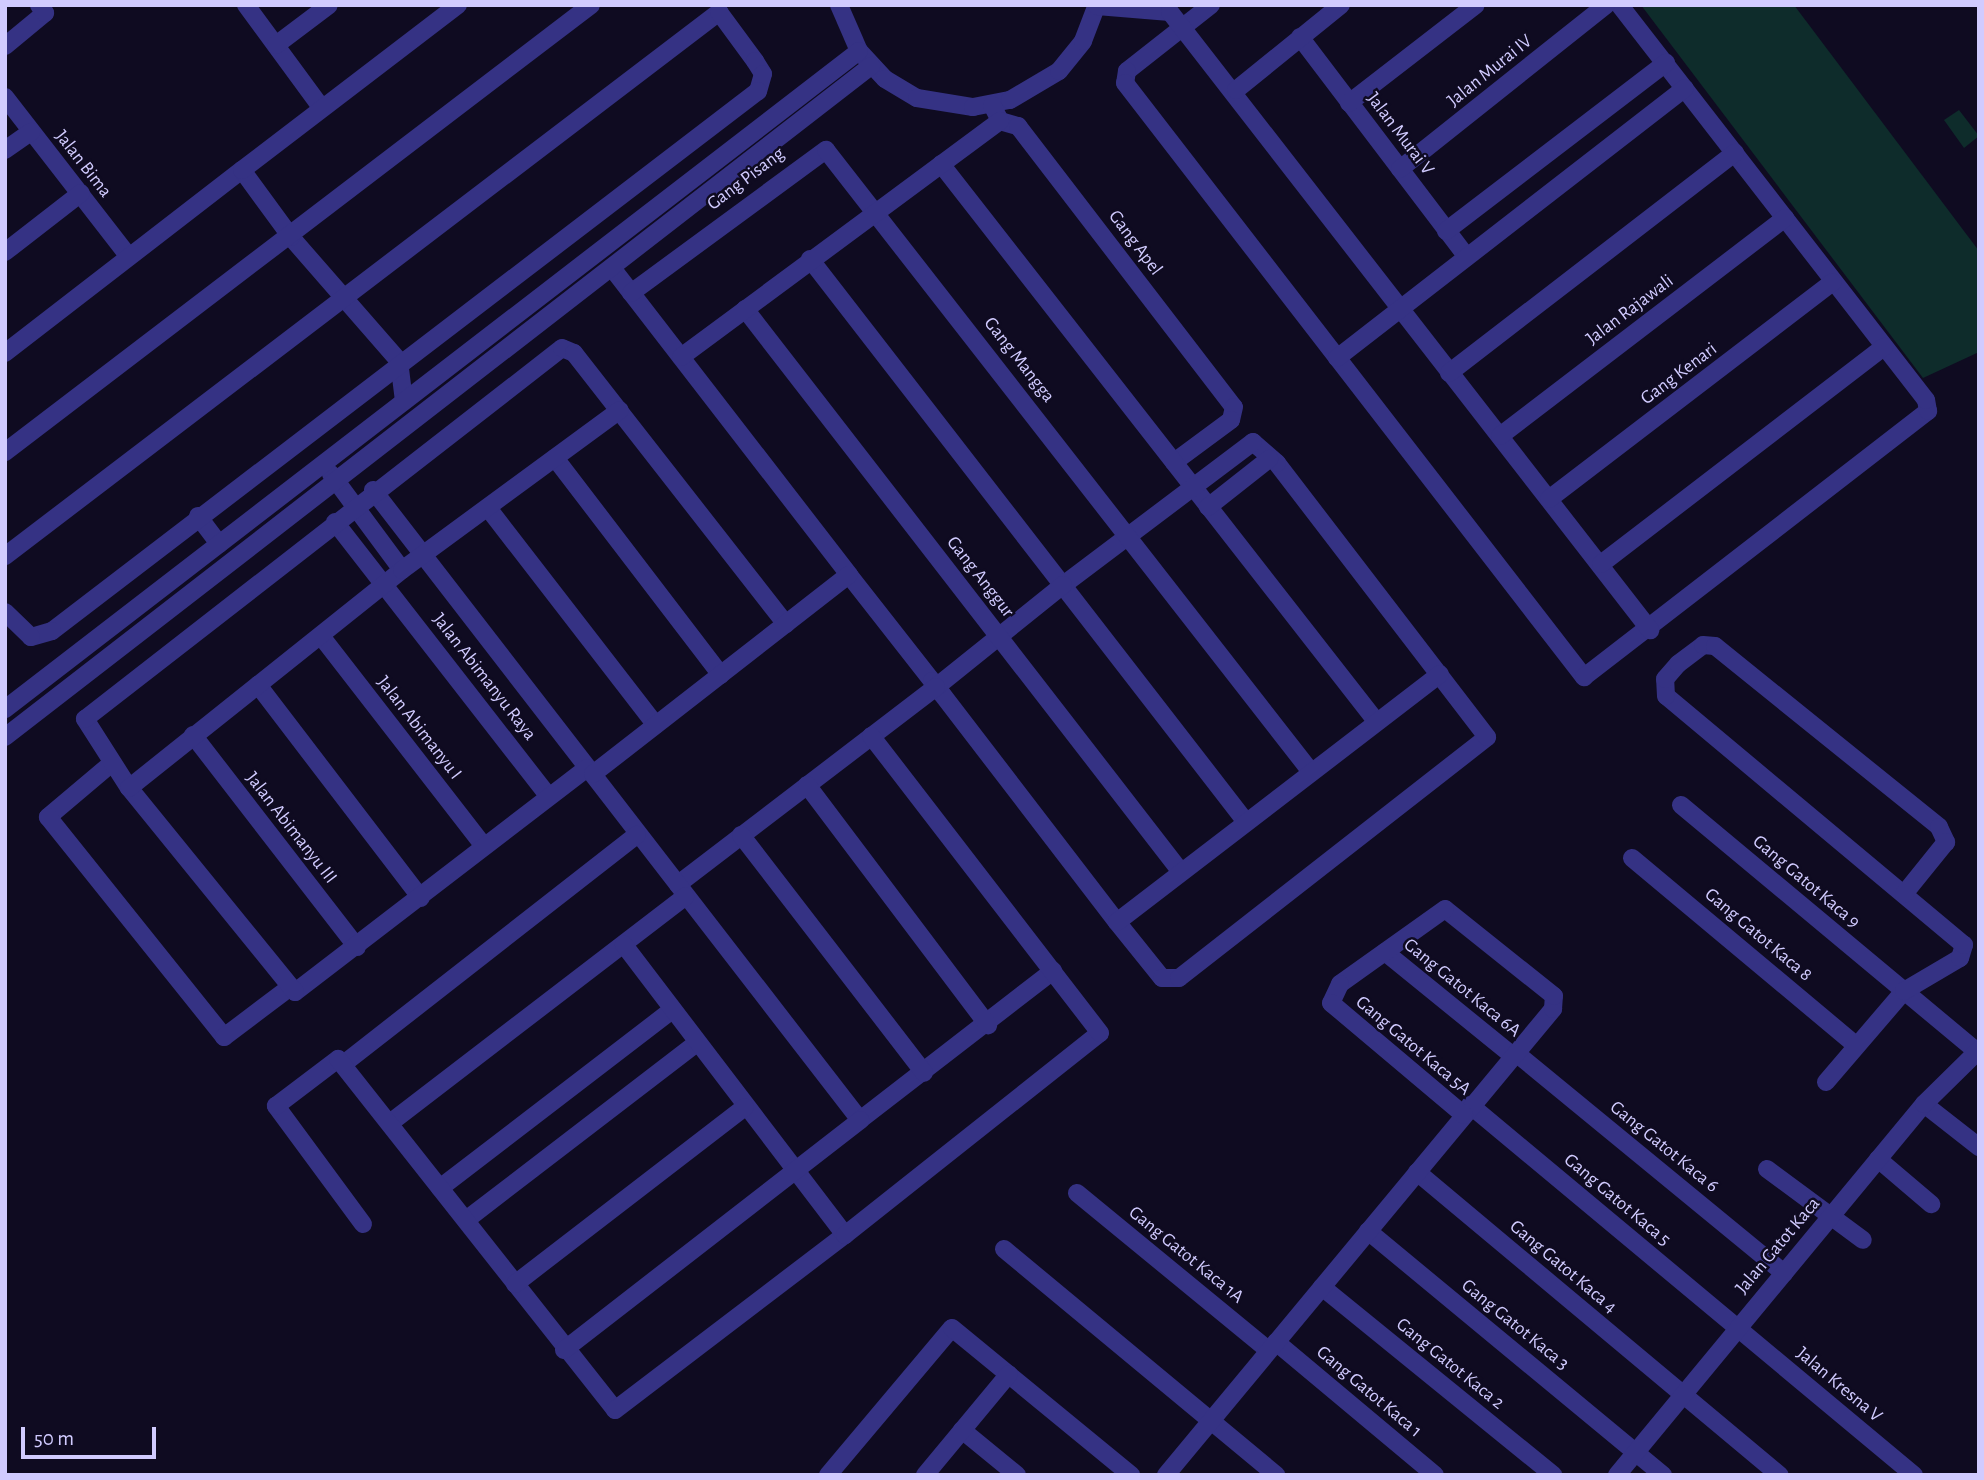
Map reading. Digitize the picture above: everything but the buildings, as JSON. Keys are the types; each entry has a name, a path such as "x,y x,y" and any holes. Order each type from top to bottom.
{"street":[{"path":"246,5 321,107"},
{"path":"276,45 328,5"},
{"path":"5,352 321,107 458,5"},
{"path":"5,452 291,237 592,5"},
{"path":"839,5 859,51 871,66 917,98 996,114"},
{"path":"1211,5 1127,71 1125,83 1579,673 1588,676 1924,416 1926,400 1620,5"},
{"path":"1236,90 1341,5"},
{"path":"1349,103 1476,5"},
{"name":"Jalan Murai IV","path":"1400,169 1606,5"},
{"path":"681,357 876,209 941,164 996,114 1059,71 1083,41 1097,6 1164,10 1183,27 1236,90 1399,308 1650,630"},
{"path":"5,556 348,299 720,7 755,61 763,83 52,631 31,637 5,612"},
{"path":"5,46 42,9"},
{"name":"Jalan Murai V","path":"1300,37 1467,257"},
{"path":"5,709 859,51"},
{"path":"1446,231 1666,63"},
{"path":"5,737 871,66"},
{"path":"1337,358 1685,88"},
{"name":"Jalan Bima","path":"5,97 129,257"},
{"name":"Gang Apel","path":"996,114 1018,125 1234,407 1231,420 1174,462"},
{"path":"5,150 31,132"},
{"path":"678,149 696,174"},
{"name":"Gang Pisang","path":"631,293 820,149 876,209"},
{"path":"1450,373 1735,153"},
{"path":"941,164 1376,721"},
{"path":"242,170 291,237 400,361 404,401"},
{"path":"5,252 81,193"},
{"name":"Gang Mangga","path":"876,209 1311,772"},
{"name":"Jalan Rajawali","path":"1500,436 1785,218"},
{"path":"810,259 1246,822"},
{"path":"390,1123 624,945 741,835 936,687 1247,443 1258,443 1485,731 1485,740 1179,978 1162,978 1116,922 936,687 612,268"},
{"path":"514,273 536,298"},
{"name":"Gang Kenari","path":"1549,499 1833,282"},
{"name":"Gang Anggur","path":"745,309 1181,872"},
{"path":"1601,564 1884,347"},
{"path":"507,349 525,372"},
{"path":"786,624 620,410 569,350 553,351 85,719 130,788 289,988 298,991 421,898 548,796 590,771 656,725 721,675 849,575"},
{"path":"130,788 402,570 620,410"},
{"path":"390,440 409,462"},
{"path":"555,458 721,675"},
{"path":"1208,507 1269,459"},
{"path":"322,463 402,570"},
{"path":"373,490 637,835 860,1120"},
{"path":"488,508 656,725"},
{"path":"198,516 219,544"},
{"name":"Jalan Abimanyu Raya","path":"335,522 386,584 548,796"},
{"path":"253,547 275,570"},
{"path":"52,631 72,658"},
{"name":"Jalan Abimanyu I","path":"321,636 484,846"},
{"path":"125,645 143,673"},
{"path":"1826,1083 1904,991 1965,951 1961,940 1904,894 1666,696 1665,679 1678,664 1703,645 1715,646 1940,827 1946,842 1904,894"},
{"path":"1116,922 1440,674"},
{"path":"258,685 421,898"},
{"name":"Jalan Abimanyu III","path":"193,735 357,947"},
{"path":"363,1224 276,1106 338,1059 346,1062 611,1410 619,1410 1097,1041 1097,1028 871,736"},
{"path":"112,763 48,817 224,1037 289,988"},
{"path":"807,785 988,1025"},
{"name":"Gang Gatot Kaca 9","path":"1681,805 1978,1052"},
{"path":"346,1062 637,835"},
{"path":"741,835 924,1073"},
{"name":"Gang Gatot Kaca 8","path":"1632,858 1856,1045"},
{"path":"1166,1475 1467,1110 1549,1017 1554,996 1452,910 1438,913 1385,952"},
{"path":"624,945 845,1235"},
{"name":"Gang Gatot Kaca 5A","path":"1385,952 1340,984 1331,999 1336,1008 1467,1110"},
{"name":"Gang Gatot Kaca 6A","path":"1385,952 1515,1055"},
{"path":"564,1350 796,1173 860,1120 988,1025 1054,971"},
{"path":"440,1188 672,1010"},
{"path":"466,1220 697,1043"},
{"name":"Jalan Gatot Kaca","path":"1617,1475 1924,1104 1978,1052"},
{"name":"Gang Gatot Kaca 6","path":"1515,1055 1784,1273"},
{"path":"1924,1104 1979,1147"},
{"path":"515,1284 745,1107"},
{"name":"Gang Gatot Kaca 5","path":"1467,1110 1737,1327"},
{"path":"1878,1160 1931,1204"},
{"path":"1768,1169 1863,1240"},
{"name":"Gang Gatot Kaca 4","path":"1417,1172 1780,1475"},
{"name":"Gang Gatot Kaca 1A","path":"1077,1194 1272,1346"},
{"name":"Gang Gatot Kaca 3","path":"1368,1231 1663,1475"},
{"path":"1004,1249 1276,1475"},
{"name":"Gang Gatot Kaca 2","path":"1321,1287 1553,1475"},
{"name":"Jalan Kresna V","path":"1737,1327 1914,1475"},
{"path":"828,1475 950,1328 1131,1475"},
{"name":"Gang Gatot Kaca 1","path":"1272,1346 1435,1475"},
{"path":"925,1475 1009,1374"},
{"path":"962,1430 1017,1475"}],"green space":[{"path":"1641,5 1794,5 1979,251 1979,352 1923,378"},
{"path":"1959,110 1979,136 1964,148 1944,120"}]}
